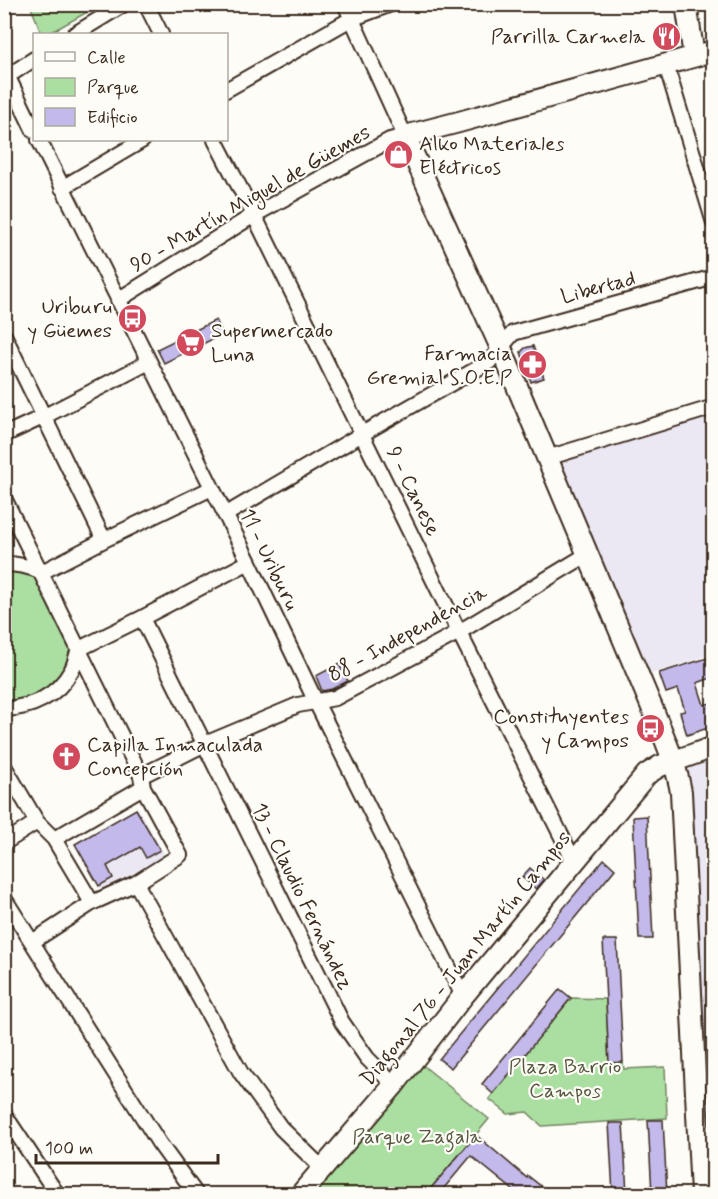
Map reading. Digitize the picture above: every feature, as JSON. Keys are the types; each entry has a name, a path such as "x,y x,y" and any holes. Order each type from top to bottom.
{"main road":[{"path":"686,4 694,56"},
{"path":"701,1194 681,792 674,761 501,348 405,136 714,51"},
{"name":"Diagonal 76 - Juan Martín Campos","path":"301,1194 420,1054 463,996 647,774 660,766 714,747"}],"street":[{"path":"77,33 124,4"},
{"path":"146,4 160,33"},
{"path":"345,4 405,136"},
{"path":"228,89 351,19 391,4"},
{"path":"33,59 6,72 33,129"},
{"path":"666,65 714,224"},
{"name":"90 - Martín Miguel de Güemes","path":"118,300 254,215 390,140 405,136"},
{"name":"11 - Uriburu","path":"39,141 463,996"},
{"path":"62,188 141,141"},
{"name":"9 - Canese","path":"216,141 574,861"},
{"name":"Libertad","path":"225,515 489,362 513,333 714,277"},
{"path":"4,335 105,540"},
{"path":"4,435 149,362"},
{"path":"547,458 714,406"},
{"path":"42,572 212,488"},
{"path":"4,498 42,572 142,782 180,855 136,883 92,903 32,942"},
{"name":"88 - Independencia","path":"54,839 205,744 298,705 334,698 459,632 588,554"},
{"path":"4,709 21,708 41,701 58,688 72,670 79,649 249,562"},
{"path":"4,564 19,564 42,572"},
{"name":"13 - Claudio Fernández","path":"142,618 342,1022 367,1058 394,1085"},
{"path":"4,766 37,822 54,839 92,903"},
{"path":"4,843 37,822"},
{"path":"136,883 241,1073 281,1128 323,1168"},
{"path":"4,898 159,1143 195,1194"},
{"path":"4,1114 57,1194"}],"shaded area":[{"path":"713,413 713,654 651,674 559,462"},
{"path":"713,760 713,1194 685,770"},
{"path":"138,808 165,855 102,891 75,844"}],"green space":[{"path":"30,5 100,5 50,33 42,33"},
{"path":"5,564 33,568 79,649 59,688 5,709"},
{"name":"Plaza Barrio Campos","path":"571,998 606,999 609,1063 623,1062 624,1069 665,1067 667,1118 542,1126 527,1112 508,1114 489,1099"},
{"name":"Parque Zagala","path":"420,1063 489,1119 426,1194 308,1194"}],"building":[{"name":"Supermercado Luna","path":"216,320 223,334 164,363 157,349"},
{"name":"Farmacia Gremial S.O.E.P","path":"533,346 544,378 531,382 521,352"},
{"path":"714,656 714,677 697,683 704,705 714,702 714,726 687,735 680,712 685,711 678,689 666,693 659,673"},
{"path":"339,664 348,681 322,691 316,676"},
{"path":"136,809 160,850 146,858 140,847 107,866 113,878 99,886 75,844"},
{"path":"647,816 653,939 639,939 633,817"},
{"path":"604,859 615,869 451,1068 439,1059"},
{"path":"530,868 544,880 536,889 522,877"},
{"path":"603,940 617,940 623,1062 609,1063"},
{"path":"560,989 571,998 493,1094 482,1084"},
{"path":"648,1120 663,1120 667,1194 652,1194"},
{"path":"609,1123 623,1123 627,1194 613,1194"},
{"path":"476,1135 527,1178 528,1176 551,1194 518,1194 471,1156 439,1194 426,1194"}],"place":[{"name":"Parrilla Carmela","path":"666,36"},
{"name":"Alko Materiales Eléctricos","path":"398,155"},
{"name":"Uriburu y Güemes","path":"133,318"},
{"name":"Supermercado Luna","path":"190,342"},
{"name":"Farmacia Gremial S.O.E.P","path":"533,365"},
{"name":"Constituyentes y Campos","path":"650,728"},
{"name":"Capilla Inmaculada Concepción","path":"66,756"}]}
